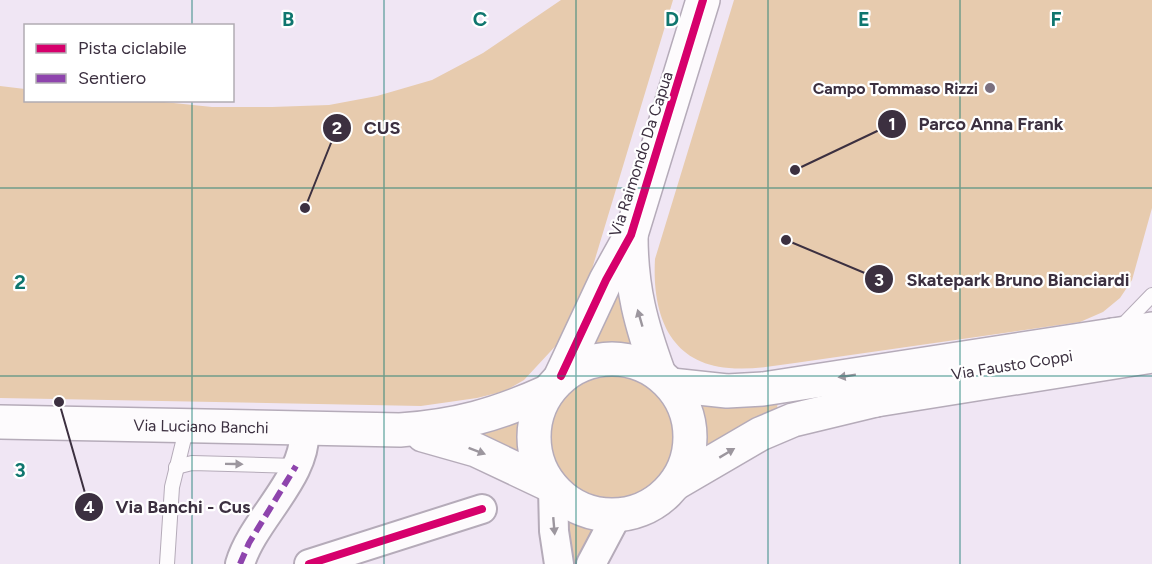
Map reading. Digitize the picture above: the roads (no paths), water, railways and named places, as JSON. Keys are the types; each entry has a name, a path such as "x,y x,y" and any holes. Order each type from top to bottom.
{"main road":[{"name":"Via Raimondo Da Capua","path":"554,384 631,235 703,0"},
{"name":"Via Raimondo Da Capua","path":"631,235 631,269 638,313 665,379"},
{"path":"665,379 727,391 763,390 1152,329"},
{"path":"676,483 760,434 793,420 876,400 1152,356"},
{"name":"Via Luciano Banchi","path":"0,422 400,430 465,423 508,410 554,384 584,363 609,358 636,362 665,379 685,407 691,433 687,459 676,483 660,499 640,510 616,515 593,513 571,504 551,486 476,450 400,430"},
{"name":"Via Luciano Banchi","path":"551,486 535,454 533,432 537,411 554,384"}],"street":[{"path":"240,564 249,543 296,466 303,449 304,428"},
{"path":"551,486 559,564"},
{"path":"309,564 482,509"},
{"path":"591,564 616,515"}],"lane":[{"path":"1113,335 1152,295"},
{"name":"Via Fausto Coppi","path":"876,400 895,386 908,381 1152,341"},
{"path":"167,564 171,498 176,466 187,426"},
{"path":"176,466 192,463 296,466"}],"place":[{"name":"Campo Tommaso Rizzi","path":"990,88"},
{"name":"Parco Anna Frank","path":"795,170"},
{"name":"CUS","path":"305,208"},
{"name":"Skatepark Bruno Bianciardi","path":"786,240"},
{"name":"Via Banchi - Cus","path":"59,402"}]}
